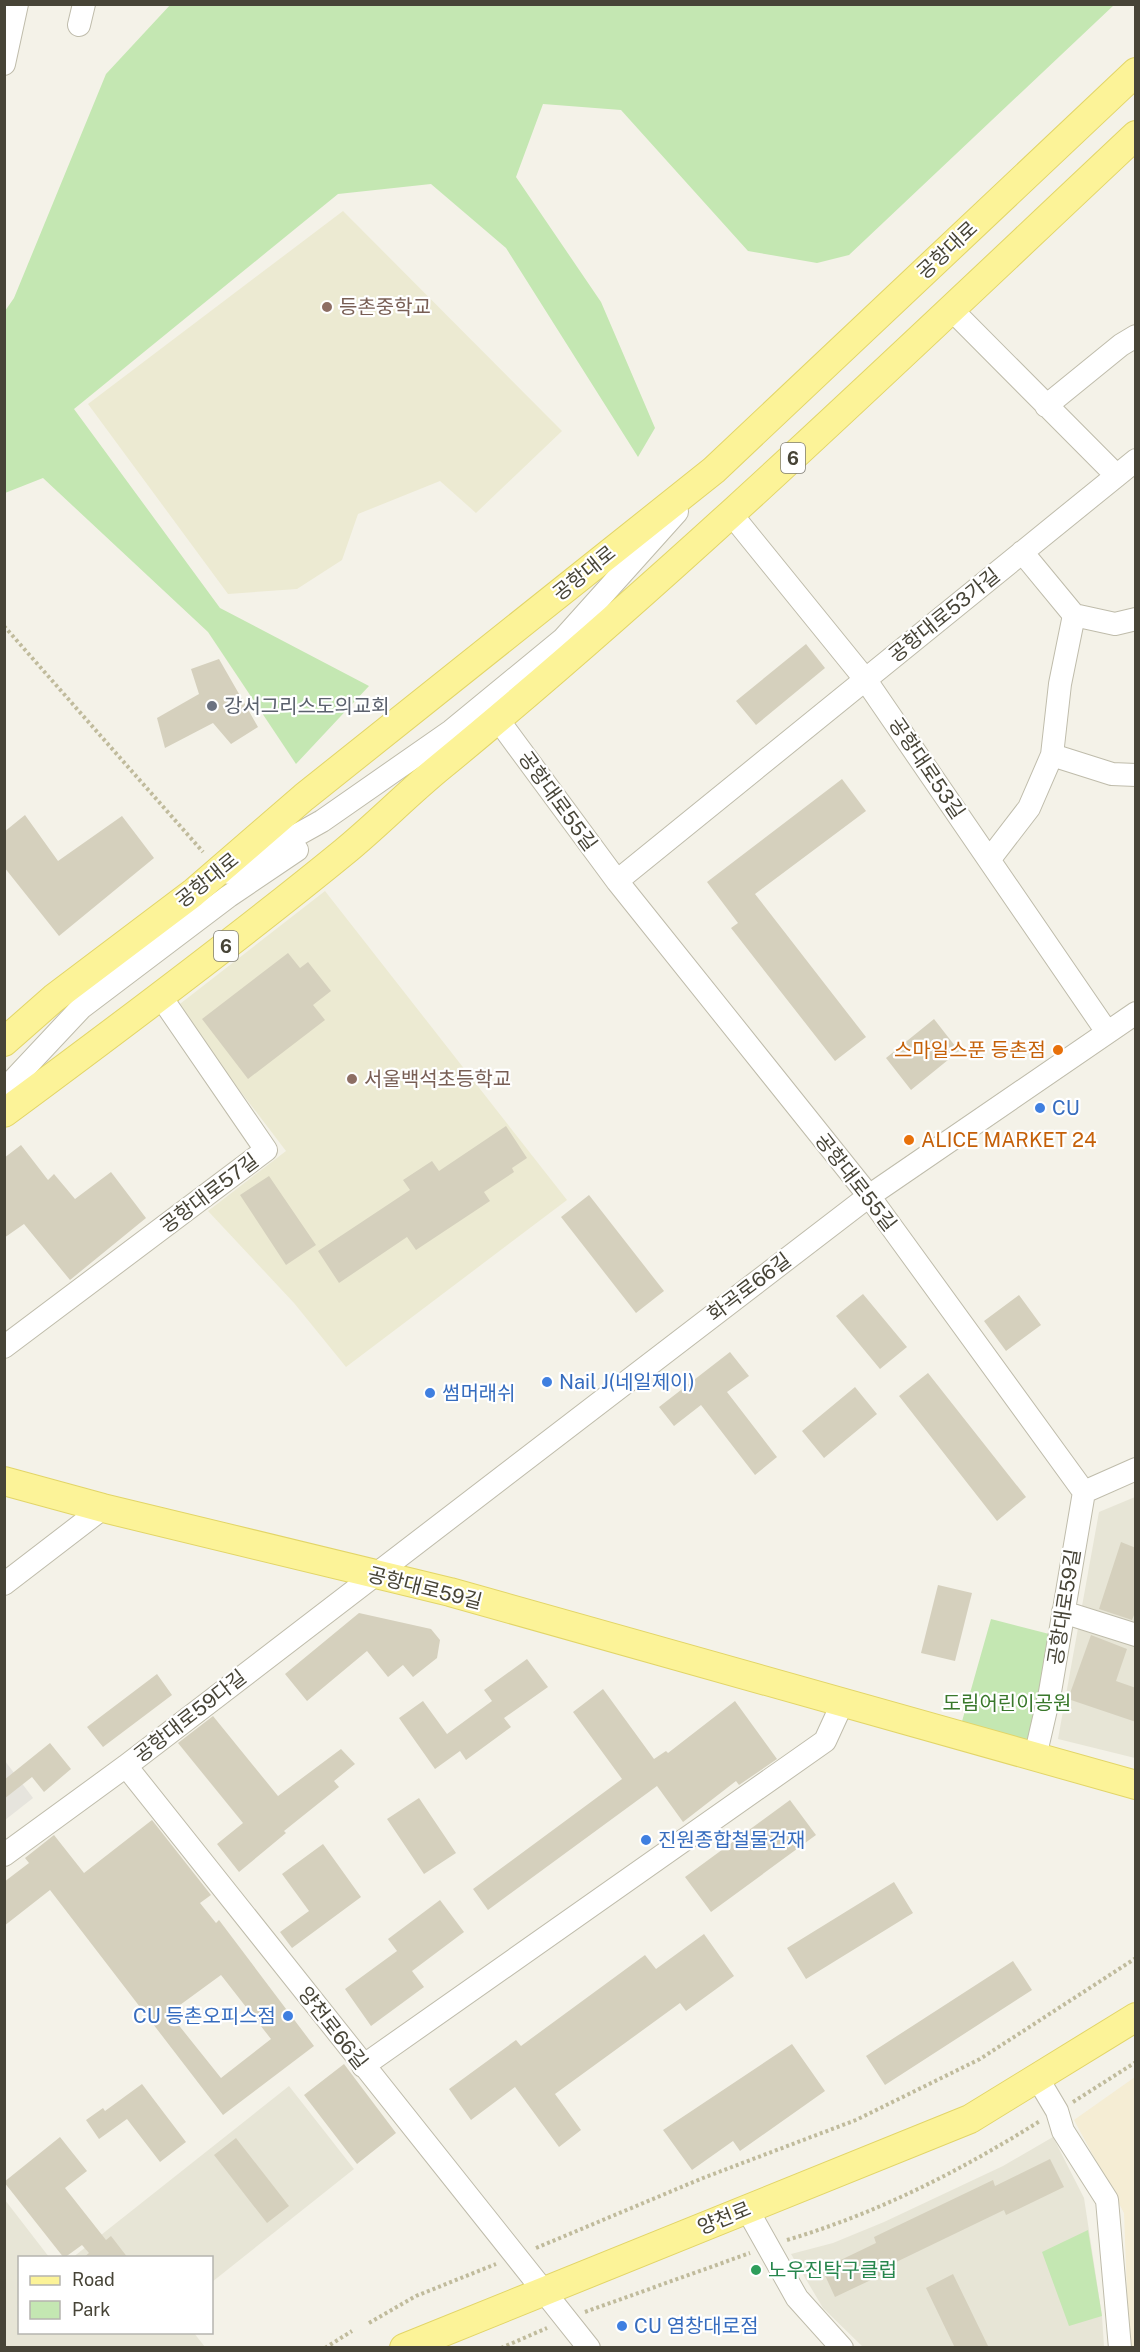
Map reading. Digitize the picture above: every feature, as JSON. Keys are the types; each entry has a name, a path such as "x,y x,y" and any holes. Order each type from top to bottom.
{"main road":[{"name":"공항대로","path":"4,1042 54,998 220,871 304,797 714,470 1136,72"},
{"name":"6","path":"4,1113 161,998 347,850 439,768 499,721 732,515 1136,135"},
{"name":"공항대로59길","path":"4,1481 103,1508 450,1592 1136,1785"},
{"name":"양천로","path":"404,2348 970,2119 1136,2017"}],"street":[{"path":"4,64 17,4"},
{"path":"951,309 1116,476"},
{"path":"1046,405 1120,345 1136,336"},
{"name":"공항대로53가길","path":"865,679 1136,460"},
{"path":"193,892 322,822 451,731 563,639 714,470"},
{"name":"공항대로53길","path":"732,515 865,679 1107,1032"},
{"path":"1022,552 1074,615 1115,624 1136,619"},
{"path":"989,860 1029,808 1052,755 1060,684 1074,615"},
{"path":"616,881 865,679"},
{"name":"공항대로55길","path":"499,721 616,881 869,1196 1083,1492"},
{"path":"1052,755 1112,774 1136,775"},
{"path":"4,1090 81,1008 229,896 330,828 439,768"},
{"name":"공항대로57길","path":"4,1347 266,1150 161,998"},
{"name":"화곡로66길","path":"373,1574 869,1196 1136,1013"},
{"path":"1083,1492 1136,1469"},
{"name":"공항대로59길","path":"1035,1757 1050,1692 1083,1492"},
{"path":"4,1584 103,1508"},
{"name":"공항대로59다길","path":"4,1855 126,1766 373,1574"},
{"path":"1063,1612 1136,1635"},
{"path":"363,2066 825,1741 842,1704"},
{"name":"양천로66길","path":"126,1766 541,2291 589,2348"},
{"path":"1038,2079 1057,2111 1063,2131 1107,2200 1120,2348"},
{"path":"747,2209 797,2298 842,2348"}],"path":[{"path":"4,626 220,871"},
{"path":"530,2250 560,2241 703,2178 856,2120 980,2059 1136,1958"},
{"path":"1067,2106 1136,2061"},
{"path":"781,2242 825,2229 915,2192 1042,2120"},
{"path":"581,2313 751,2253"},
{"path":"369,2323 416,2296 500,2262"},
{"path":"501,2348 552,2326"},
{"path":"325,2348 352,2331"}],"shaded area":[{"name":"등촌중학교","path":"343,211 562,431 476,513 440,481 358,514 342,560 297,589 228,594 88,404"},
{"name":"서울백석초등학교","path":"325,891 567,1200 346,1367 294,1303 208,1211 286,1151 176,1007"},
{"path":"1135,1497 1135,1758 1058,1739 1099,1512"},
{"path":"5,1761 33,1798 5,1820"},
{"path":"1135,2077 1135,2347 1129,2347 1124,2213 1074,2120"},
{"path":"289,2086 354,2169 213,2281 213,2256 75,2256"},
{"path":"1053,2137 1084,2198 1102,2316 1104,2347 863,2347 823,2308 791,2254 833,2243 884,2222 1003,2166"},
{"path":"5,2200 48,2256 18,2256 18,2334 195,2334 205,2347 5,2347"}],"green space":[{"path":"171,4 1114,5 849,255 817,263 748,251 621,110 543,104 516,177 601,302 655,428 638,457 506,248 431,184 338,194 74,409 220,608 369,686 296,764 208,632 43,478 5,493 5,311 14,298 106,74"},
{"name":"도림어린이공원","path":"991,1619 1057,1636 1033,1752 959,1732"},
{"path":"1088,2230 1102,2316 1069,2326 1042,2252"}],"building":[{"path":"806,644 825,668 756,725 736,701"},
{"name":"강서그리스도의교회","path":"219,659 258,727 231,744 213,723 165,748 157,718 199,694 191,669"},
{"path":"842,779 866,811 755,894 866,1037 835,1061 731,928 738,923 707,882"},
{"path":"25,815 58,861 122,816 154,858 59,936 4,867 4,832"},
{"path":"288,953 300,968 308,962 331,991 313,1005 325,1020 248,1079 202,1019"},
{"path":"934,1019 959,1051 911,1090 886,1058"},
{"path":"506,1126 527,1158 512,1168 514,1172 484,1192 490,1201 416,1250 407,1237 339,1283 318,1251 410,1190 403,1180 432,1161 439,1171"},
{"path":"21,1145 48,1180 54,1174 75,1199 111,1172 146,1218 70,1280 24,1224 4,1238 4,1158"},
{"path":"269,1176 316,1245 286,1265 240,1195"},
{"path":"589,1195 664,1291 636,1313 561,1217"},
{"path":"863,1294 907,1347 880,1369 836,1316"},
{"path":"1019,1295 1041,1325 1006,1351 984,1321"},
{"path":"730,1352 749,1376 727,1392 777,1457 755,1475 701,1405 674,1426 659,1407"},
{"path":"928,1373 1026,1497 997,1521 899,1396"},
{"path":"855,1387 877,1414 824,1458 802,1431"},
{"path":"1121,1542 1136,1548 1136,1610 1132,1620 1099,1609"},
{"path":"938,1585 972,1593 955,1661 921,1653"},
{"path":"359,1613 431,1629 440,1640 437,1658 413,1677 403,1665 388,1677 367,1651 307,1701 285,1674"},
{"path":"1091,1635 1127,1649 1116,1681 1136,1688 1136,1722 1068,1699"},
{"path":"527,1659 548,1687 504,1718 511,1727 466,1760 460,1751 435,1769 399,1718 423,1701 447,1734 492,1701 484,1690"},
{"path":"157,1674 172,1695 103,1747 87,1727"},
{"path":"603,1689 654,1759 666,1751 668,1753 735,1701 777,1759 739,1785 736,1781 683,1822 657,1786 488,1910 473,1889 622,1779 573,1712"},
{"path":"213,1716 278,1796 341,1749 355,1764 334,1781 339,1787 284,1831 286,1833 239,1872 217,1844 243,1823 178,1743"},
{"path":"50,1743 71,1769 44,1792 32,1777 4,1799 4,1780"},
{"path":"419,1798 456,1853 424,1874 387,1819"},
{"path":"790,1800 816,1835 711,1912 685,1877"},
{"path":"152,1820 211,1895 200,1903 216,1923 219,1920 314,2046 223,2115 50,1890 4,1926 4,1882 29,1863 25,1858 54,1835 84,1873","holes":["221,1975 271,2039 221,2078 169,2013"]},
{"path":"323,1844 361,1897 292,1948 280,1932 309,1911 282,1874"},
{"path":"894,1882 913,1913 806,1979 787,1948"},
{"path":"440,1900 464,1932 412,1971 424,1987 371,2026 345,1989 397,1951 388,1939"},
{"path":"704,1934 734,1976 686,2011 680,2003 555,2094 581,2130 559,2147 515,2087 471,2120 449,2089 516,2040 521,2046 645,1955 656,1969"},
{"path":"1013,1961 1032,1990 885,2085 866,2056"},
{"path":"792,2044 825,2091 740,2151 733,2141 692,2170 663,2130"},
{"path":"344,2064 396,2133 357,2164 304,2095"},
{"path":"142,2084 186,2142 160,2162 127,2119 99,2139 86,2120 103,2108 105,2111"},
{"path":"60,2137 87,2171 65,2188 106,2240 111,2236 126,2256 85,2256 89,2253 82,2245 67,2256 62,2256 4,2182"},
{"path":"236,2138 289,2206 267,2223 214,2155"},
{"path":"1050,2159 1064,2187 1006,2215 1004,2210 890,2265 892,2270 835,2297 822,2269 876,2243 874,2237 993,2180 995,2186"},
{"path":"953,2274 989,2348 955,2348 926,2288"}],"place":[{"name":"등촌중학교","path":"327,307"},
{"name":"강서그리스도의교회","path":"212,706"},
{"name":"스마일스푼 등촌점","path":"1058,1050"},
{"name":"서울백석초등학교","path":"352,1079"},
{"name":"CU","path":"1040,1108"},
{"name":"ALICE MARKET 24","path":"909,1140"},
{"name":"Nail J(네일제이)","path":"547,1382"},
{"name":"썸머래쉬","path":"430,1393"},
{"name":"진원종합철물건재","path":"646,1840"},
{"name":"CU 등촌오피스점","path":"288,2016"},
{"name":"노우진탁구클럽","path":"756,2270"},
{"name":"CU 염창대로점","path":"622,2326"}]}
